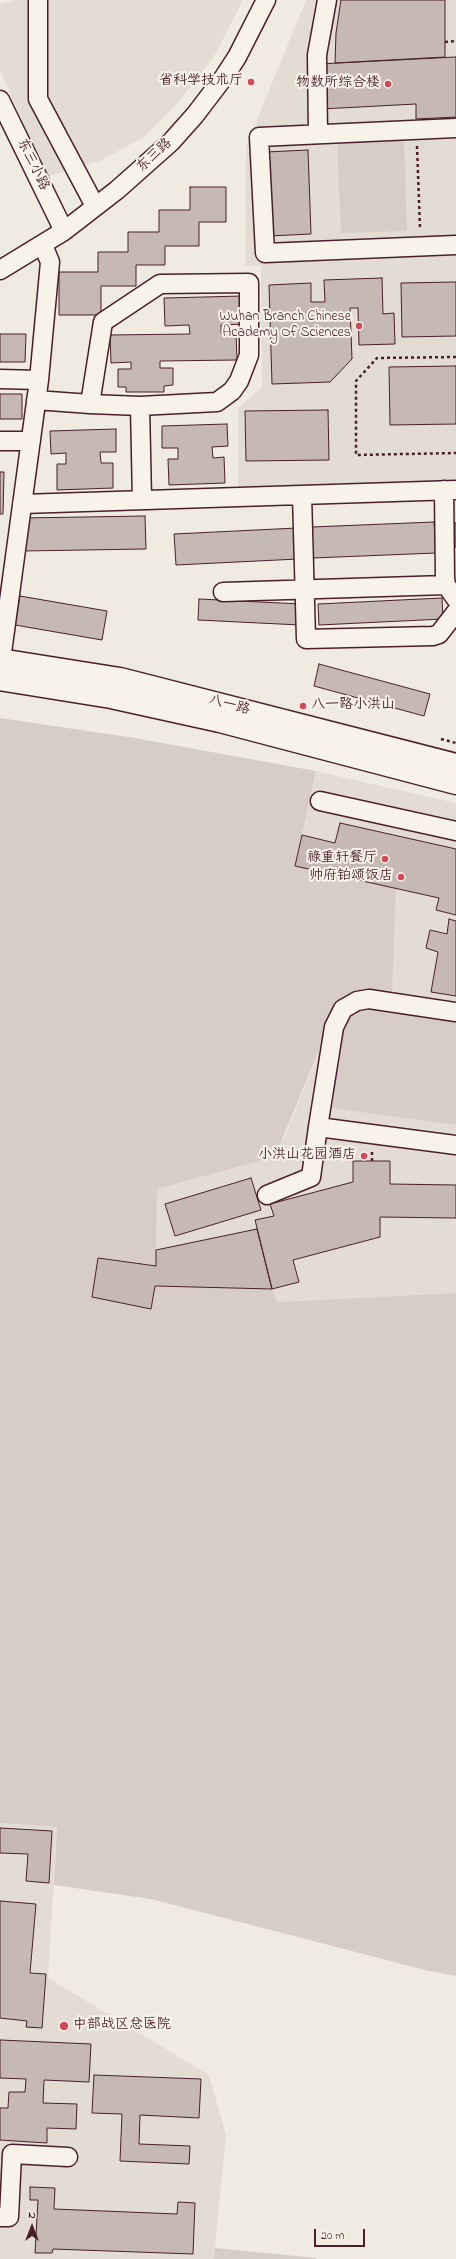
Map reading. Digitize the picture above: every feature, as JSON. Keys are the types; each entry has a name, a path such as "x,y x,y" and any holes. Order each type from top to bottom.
{"main road":[{"name":"八一路","path":"0,666 120,679 456,765"},
{"name":"八一路","path":"0,666 111,697 220,721 456,783"}],"street":[{"path":"38,0 38,99 95,206"},
{"name":"东三路","path":"0,270 64,231 144,167 195,115 237,57 266,0"},
{"path":"318,134 317,55 327,0"},
{"name":"东三小路","path":"0,100 64,231"},
{"path":"456,128 259,137 265,253 456,245"},
{"path":"0,666 39,380 50,262 43,245"},
{"path":"36,400 90,404 140,406 209,404 217,402 232,391 243,374 249,355 249,283 160,284 103,322 90,404"},
{"path":"0,379 39,380"},
{"path":"140,406 142,500"},
{"path":"0,441 31,441"},
{"path":"22,504 450,490 451,592 305,590 223,592"},
{"path":"302,495 306,639 433,636 439,634 456,612"},
{"path":"320,801 456,831"},
{"path":"266,1195 311,1177 334,1027 343,1009 357,1001 369,999 456,1012"},
{"path":"318,1127 456,1145"},
{"path":"0,2216 9,2217 12,2154 68,2157"}],"path":[{"path":"445,42 456,42"},
{"path":"416,130 420,246"},
{"path":"456,357 377,358 356,381 356,455 456,453"}],"shaded area":[{"path":"14,0 243,0 216,53 177,104 144,137 102,160 46,177 0,70 0,4"},
{"name":"Wuhan Branch Chinese Academy Of Sciences","path":"306,0 456,0 456,610 440,591 438,501 238,505 238,408 262,387 261,266 245,266 246,147"},
{"path":"404,138 407,231 341,233 337,141"},
{"path":"0,718 135,738 316,771 295,866 396,888 392,993 362,991 353,993 338,1004 276,1154 270,1158 157,1189 156,1266 99,1258 92,1297 151,1308 155,1286 272,1289 277,1302 456,1293 456,1976 425,1970 151,1899 54,1885 57,1827 0,1823"},
{"name":"帅府铂颂饭店","path":"316,771 456,803 456,1003 392,993 395,888 295,866"},
{"name":"小洪山花园酒店","path":"338,1004 352,1009 380,1009 456,1021 456,1293 277,1302 155,1286 151,1309 92,1297 98,1258 156,1266 157,1189 270,1158 284,1138"},
{"path":"352,1009 380,1009 456,1021 456,1125 332,1108 342,1034"},
{"name":"中部战区总医院","path":"0,1823 57,1827 48,1978 209,2075 226,2135 214,2259 0,2259"},
{"path":"215,2248 316,2258 316,2259 214,2259"}],"building":[{"path":"341,0 445,0 445,57 335,63 336,33"},
{"name":"物数所综合楼","path":"456,57 456,117 416,119 416,104 321,109 318,64"},
{"path":"308,150 311,234 269,236 266,152"},
{"path":"190,187 226,187 226,222 199,222 199,246 165,246 165,265 136,265 136,286 101,286 101,315 59,315 59,272 98,272 98,252 128,252 128,232 159,232 159,210 190,210"},
{"path":"382,278 383,314 394,313 395,344 359,345 358,308 350,308 352,359 330,382 272,384 269,285 311,283 311,302 325,302 324,280"},
{"path":"456,282 456,336 402,337 401,283"},
{"path":"243,296 244,324 221,325 221,333 236,333 237,360 160,361 160,368 173,368 173,385 164,386 164,392 126,392 126,387 118,387 118,369 131,369 131,362 111,363 110,335 190,334 189,325 165,326 164,298"},
{"path":"0,334 26,334 25,362 0,362"},
{"path":"456,366 456,424 390,425 389,367"},
{"path":"0,394 22,394 22,419 0,419"},
{"path":"328,410 329,460 246,461 245,411"},
{"path":"227,424 228,446 212,447 213,458 224,457 225,483 169,485 168,459 178,459 178,448 162,448 162,426"},
{"path":"116,429 116,452 100,452 101,463 113,463 113,488 57,490 57,464 66,464 66,453 51,454 50,431"},
{"path":"0,472 4,472 3,514 0,514"},
{"path":"145,516 146,549 22,551 22,518"},
{"path":"434,522 436,553 313,558 312,527"},
{"path":"456,523 456,547 447,547 447,524"},
{"path":"297,528 298,559 176,565 174,534"},
{"path":"20,596 107,611 102,640 15,625"},
{"path":"442,598 443,619 319,625 318,604"},
{"path":"199,599 301,604 300,625 198,620"},
{"path":"319,664 430,694 424,716 314,686"},
{"path":"340,823 456,849 456,915 436,910 439,898 295,866 302,835 335,843"},
{"path":"449,919 456,921 456,996 431,992 438,952 426,948 430,930 447,934"},
{"path":"353,1161 390,1161 390,1184 456,1185 456,1218 380,1217 380,1237 293,1260 299,1282 272,1289 255,1220 274,1216 270,1204 353,1182"},
{"path":"251,1178 261,1210 175,1236 165,1204"},
{"path":"257,1229 272,1289 155,1286 151,1309 92,1297 98,1258 156,1266 156,1250"},
{"path":"0,1828 52,1831 49,1883 26,1881 28,1854 0,1853"},
{"path":"0,1901 36,1904 30,1973 46,1974 42,2028 26,2027 27,2021 0,2018"},
{"path":"0,2040 91,2044 89,2082 44,2080 43,2103 77,2104 76,2129 47,2128 47,2143 0,2140 0,2108 8,2108 9,2092 25,2092 26,2079 0,2078"},
{"path":"94,2075 201,2079 199,2118 140,2115 139,2144 190,2146 189,2164 120,2161 122,2114 92,2113"},
{"path":"30,2187 55,2188 54,2209 177,2214 178,2202 195,2203 193,2254 53,2249 52,2253 35,2253 38,2200 30,2200"}],"place":[{"name":"省科学技术厅","path":"251,82"},
{"name":"物数所综合楼","path":"388,84"},
{"name":"Wuhan Branch Chinese Academy Of Sciences","path":"359,326"},
{"name":"八一路小洪山","path":"303,706"},
{"name":"禄重轩餐厅","path":"385,859"},
{"name":"帅府铂颂饭店","path":"401,877"},
{"name":"小洪山花园酒店","path":"364,1156"},
{"name":"中部战区总医院","path":"64,2026"}]}
